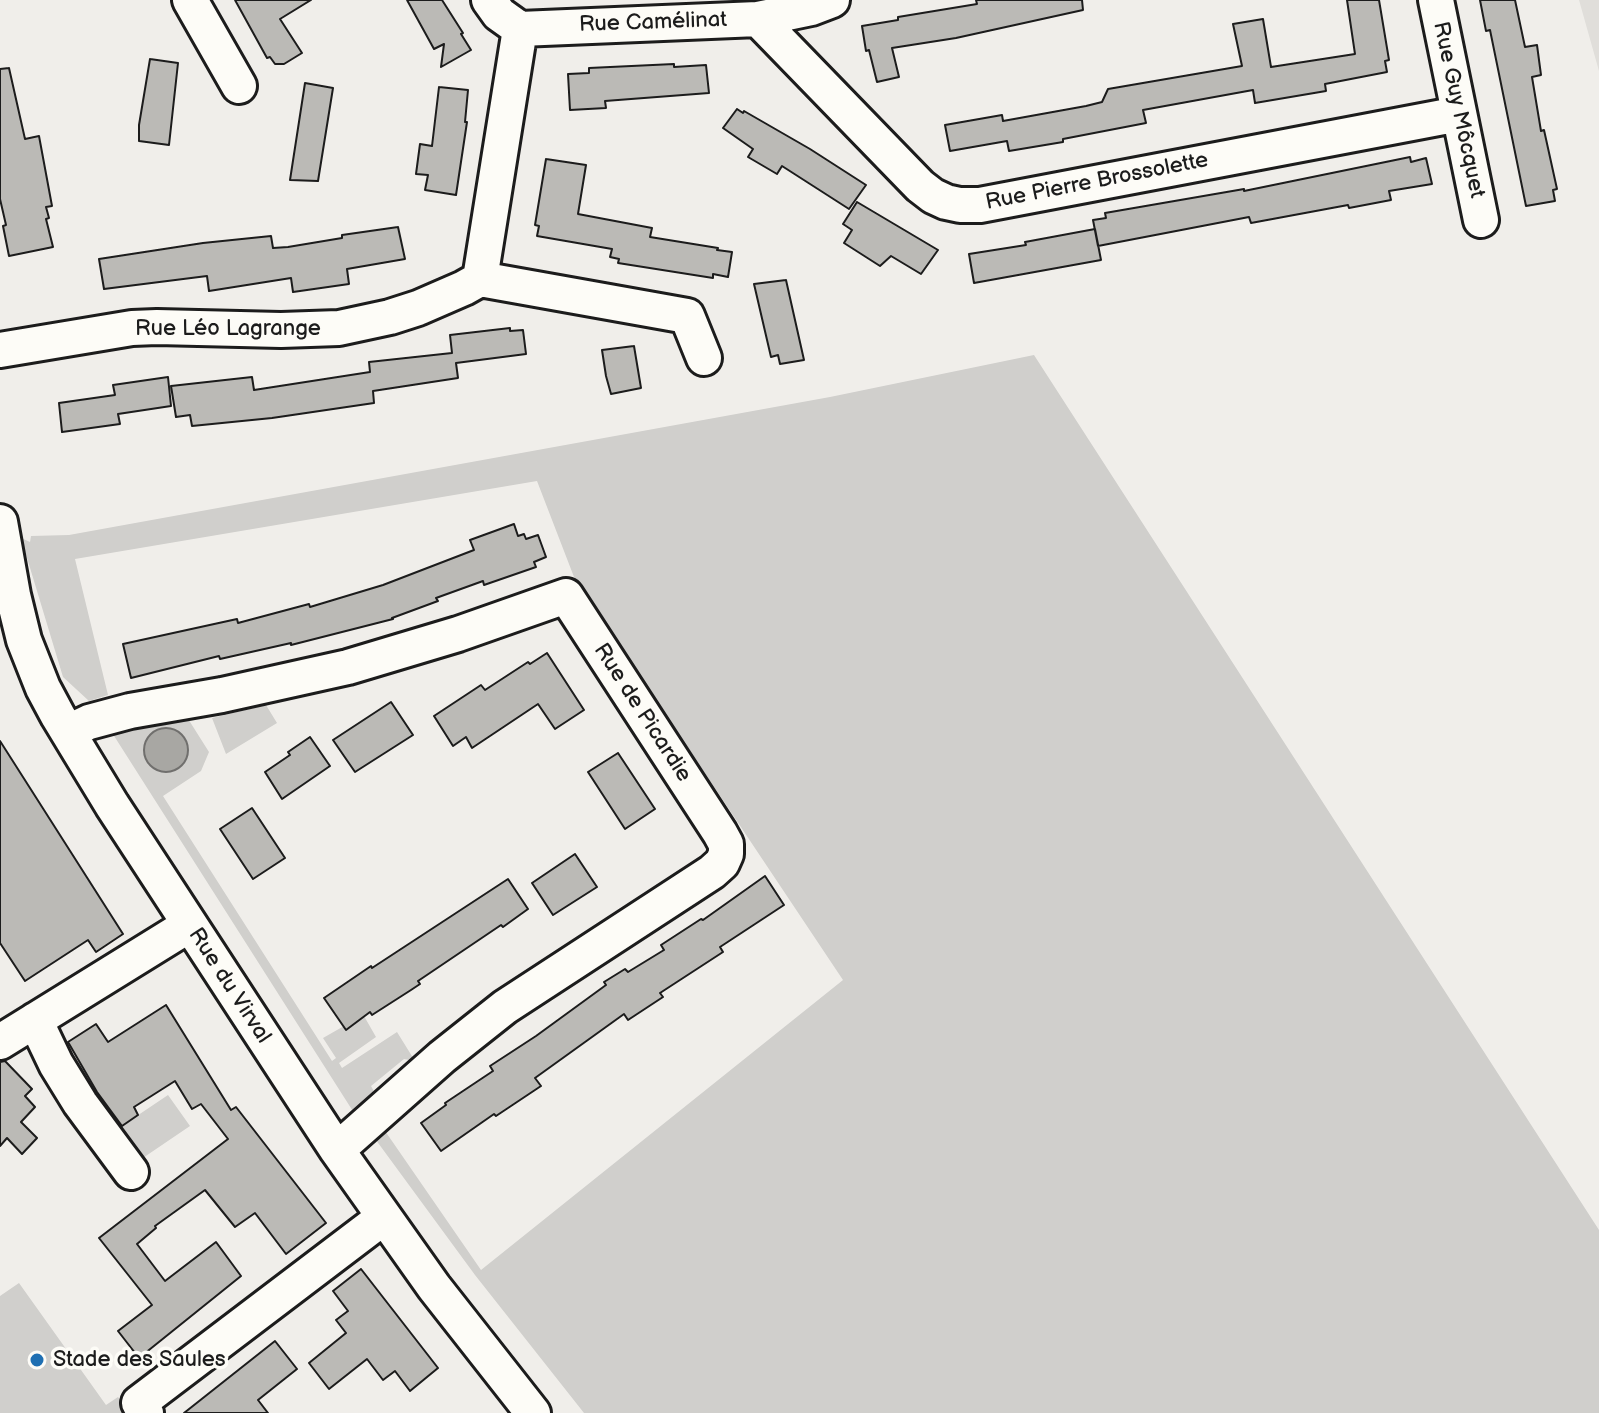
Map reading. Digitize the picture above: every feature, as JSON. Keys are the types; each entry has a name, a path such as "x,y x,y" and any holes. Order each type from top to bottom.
{"street":[{"path":"190,0 239,86"},
{"path":"489,0 499,14 520,29 480,279 687,316 704,358"},
{"name":"Rue Camélinat","path":"520,29 758,19 811,8 832,0"},
{"name":"Rue Guy Môcquet","path":"1436,0 1481,220"},
{"name":"Rue Pierre Brossolette","path":"758,19 920,186 933,196 960,205 980,205 1459,114"},
{"name":"Rue Léo Lagrange","path":"0,350 132,328 339,328 418,308 480,279"},
{"name":"Rue du Virval","path":"0,522 24,640 43,688 68,732 189,925 337,1150 462,1324 533,1413"},
{"name":"Rue de Picardie","path":"68,732 118,714 235,693 348,667 458,634 566,596 720,833 726,844 726,854 712,872 505,1007 422,1073 337,1150"},
{"path":"131,1172 80,1103 56,1064 11,1029 189,925"},
{"path":"142,1408 384,1217"}],"shaded area":[{"path":"1579,0 1599,0 1599,71"},
{"path":"1034,355 1599,1230 1599,1413 584,1413 475,1275 373,1136 383,1128 481,1270 843,980 574,577 537,481 75,559 108,695 89,701 63,677 21,538 30,542 31,536 69,535 830,397"},
{"path":"266,705 277,723 226,754 212,718"},
{"path":"185,714 209,752 201,771 163,796 332,1061 336,1058 323,1038 344,1026 346,1029 364,1016 376,1037 339,1063 342,1068 397,1032 415,1061 404,1059 371,1086 377,1097 356,1116 109,728"},
{"path":"166,728 181,735 188,750 181,765 166,772 151,765 144,750 151,735"},
{"path":"168,1095 190,1126 134,1164 113,1132"},
{"name":"Stade des Saules","path":"19,1283 106,1405 118,1397 131,1413 0,1413 0,1296"}],"building":[{"path":"235,0 311,0 280,19 302,53 284,64 275,64 270,57 267,58"},
{"path":"407,0 442,0 471,50 441,67 444,44 434,49"},
{"path":"976,0 1082,0 1083,10 956,38 892,48 899,77 877,82 869,50 866,51 862,26 977,4"},
{"path":"1347,0 1379,0 1389,60 1385,61 1387,72 1325,84 1326,91 1255,103 1253,90 1143,110 1146,123 1063,139 1063,142 1009,151 1007,141 950,151 945,125 1002,115 1003,121 1086,106 1102,102 1108,89 1242,66 1233,24 1263,19 1271,67 1355,54"},
{"path":"1480,0 1515,0 1525,47 1537,45 1541,75 1532,77 1541,131 1544,130 1557,189 1553,190 1555,201 1526,206 1490,30 1486,31"},
{"path":"150,59 178,63 169,145 139,141"},
{"path":"674,64 674,67 706,65 709,93 605,101 606,108 570,110 568,74 589,73 589,68"},
{"path":"9,68 25,139 39,136 52,206 46,207 49,218 46,219 53,247 9,256 0,199 0,69"},
{"path":"305,83 333,88 318,181 290,180"},
{"path":"439,87 468,90 467,122 456,195 425,190 428,175 416,174 420,144 432,146"},
{"path":"737,109 810,149 866,185 849,209 782,166 777,174 748,157 753,149 723,128"},
{"path":"1410,157 1411,162 1426,158 1432,184 1389,191 1391,200 1251,223 1249,217 1098,246 1093,220 1106,218 1105,213 1244,191"},
{"path":"546,159 586,165 578,214 652,228 650,237 732,252 728,277 713,274 713,278 618,263 619,259 610,257 612,249 537,236 539,226 535,225"},
{"path":"857,202 938,250 921,274 891,256 880,266 844,243 852,230 843,224"},
{"path":"398,227 405,259 347,269 349,284 293,292 291,278 209,291 207,276 104,289 99,259 271,236 273,248 288,247"},
{"path":"1095,229 1101,260 974,283 969,254"},
{"path":"786,280 804,360 780,364 778,355 771,357 754,284"},
{"path":"510,328 510,331 523,330 526,354 456,363 458,378 373,391 374,403 192,426 190,415 176,417 171,386 252,377 254,390 370,372 369,362 452,353 450,335"},
{"path":"634,346 641,388 611,394 602,350"},
{"path":"168,377 171,406 118,414 120,424 62,432 59,403 115,395 113,385"},
{"path":"514,524 518,536 524,534 526,539 538,535 546,557 534,562 536,567 436,598 438,601 393,619 291,645 220,659 219,656 131,678 123,644 237,619 238,623 309,604 310,607 383,585 474,550 470,540"},
{"path":"547,653 584,710 555,729 538,704 472,748 466,737 453,746 434,716 481,685 485,690"},
{"path":"391,702 413,735 355,772 333,740"},
{"path":"310,737 330,766 282,799 265,772"},
{"path":"0,741 123,934 96,952 88,940 25,981 0,943"},
{"path":"618,753 655,809 625,829 588,772"},
{"path":"252,808 285,858 253,879 220,829"},
{"path":"575,854 597,887 553,915 532,883"},
{"path":"765,876 784,905 720,947 723,952 660,993 663,997 628,1020 624,1014 535,1078 541,1086 441,1151 421,1123 493,1071 490,1066 606,985 604,982 625,969 628,972 664,950 661,945"},
{"path":"508,879 528,909 418,981 420,984 411,990 372,1015 370,1012 346,1030 324,998"},
{"path":"166,1005 231,1110 236,1107 326,1223 286,1254 255,1213 235,1227 205,1190 155,1226 137,1244 165,1281 216,1242 241,1276 139,1358 118,1331 152,1305 99,1238 228,1139 201,1104 192,1109 175,1081 134,1107 138,1115 122,1126 97,1092 68,1042 96,1024 108,1042"},
{"path":"5,1061 32,1089 25,1096 35,1107 21,1122 37,1138 22,1154 7,1138 0,1146 0,1062"},
{"path":"361,1269 438,1368 410,1391 395,1371 383,1380 367,1359 329,1389 309,1363 346,1333 336,1320 348,1311 333,1291"},
{"path":"275,1341 297,1369 258,1400 268,1413 184,1413"}],"place":[{"name":"Stade des Saules","path":"37,1360"}]}
